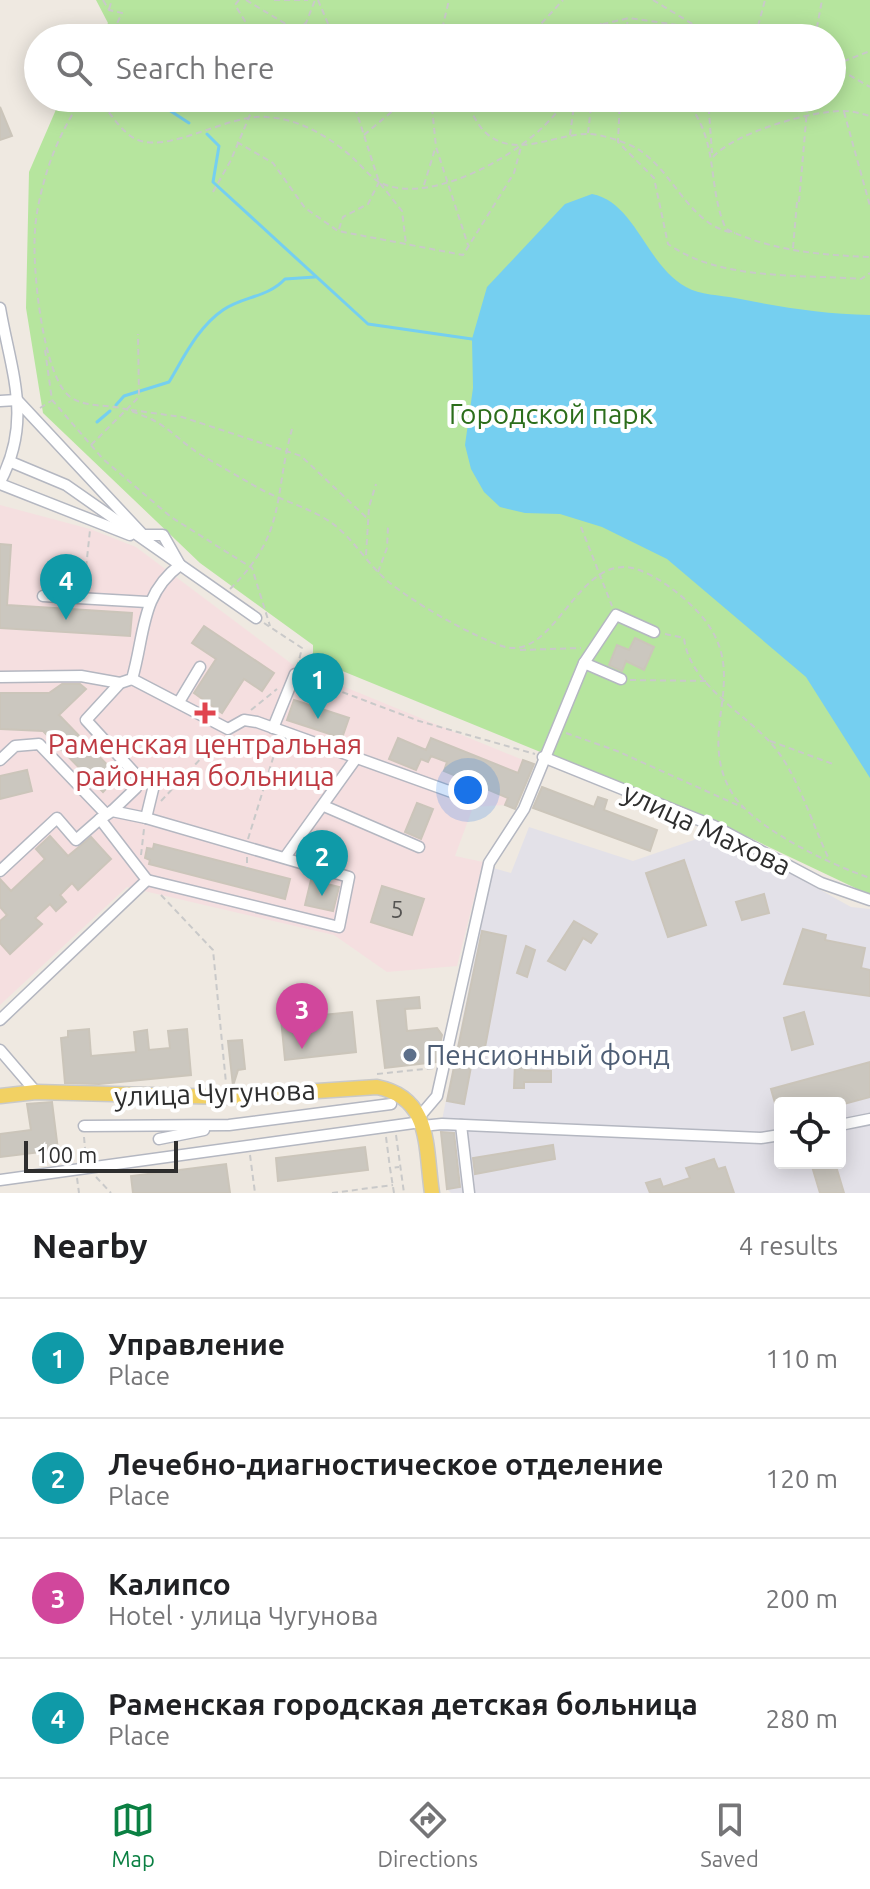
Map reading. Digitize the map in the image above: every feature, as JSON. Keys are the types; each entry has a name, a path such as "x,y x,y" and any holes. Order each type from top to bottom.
{"main road":[{"name":"улица Чугунова","path":"0,1096 36,1092 142,1098 227,1097 377,1087 406,1098 421,1121"},
{"path":"421,1121 432,1193"}],"street":[{"path":"0,308 17,400 18,433 11,462 0,483 146,542"},
{"path":"0,401 17,400"},
{"path":"17,400 143,535 163,535 180,565"},
{"path":"11,462 66,485 256,618"},
{"path":"132,679 143,642 147,602 180,565"},
{"path":"43,596 147,602"},
{"path":"421,1121 437,1096 489,863 524,809 584,663 616,615 654,632"},
{"path":"584,663 621,679"},
{"path":"179,702 200,667"},
{"path":"278,729 295,674"},
{"path":"0,677 81,676 120,683 132,679 228,729 244,720 278,729 471,799"},
{"path":"0,870 57,818 76,840 136,788 139,778 86,720 120,683"},
{"path":"0,760 15,746 39,744 106,815 147,880 339,927 349,877 286,856 146,818 106,815"},
{"path":"286,856 357,757"},
{"name":"улица Махова","path":"543,757 714,826 821,883 870,900"},
{"path":"146,818 155,781"},
{"path":"324,806 419,847"},
{"path":"0,1020 147,880"},
{"path":"0,1050 36,1092"},
{"path":"159,1139 229,1125 391,1104"},
{"path":"846,1124 870,1119"},
{"path":"0,1180 421,1121 761,1138 774,1136"},
{"path":"84,1126 229,1125"},
{"path":"461,1125 469,1193"}],"path":[{"path":"103,0 109,10 122,13 117,24"},
{"path":"109,10 112,0"},
{"path":"239,0 235,5 246,24"},
{"path":"246,0 287,24"},
{"path":"274,0 308,0"},
{"path":"304,24 316,0"},
{"path":"316,0 327,24"},
{"path":"443,24 449,0"},
{"path":"541,24 563,0"},
{"path":"653,0 692,24"},
{"path":"759,24 765,0"},
{"path":"818,24 822,0"},
{"path":"628,24 629,18"},
{"path":"595,24 629,18 671,24"},
{"path":"846,60 870,51"},
{"path":"846,73 870,87"},
{"path":"846,111 870,116"},
{"path":"73,112 47,169 35,232 43,340 52,400 90,446 171,517 252,568 270,626"},
{"path":"112,112 131,137 144,143 181,137 247,118 278,119 318,132 340,146 379,182 402,211 407,245"},
{"path":"213,192 223,177 250,112"},
{"path":"338,231 343,217 368,204 379,182 357,112"},
{"path":"364,135 391,112"},
{"path":"432,112 436,147 469,246"},
{"path":"473,112 483,129 497,140 521,146 588,134 634,146 662,167 688,205 718,231 735,233 768,246 870,257"},
{"path":"379,182 400,189 423,186 449,181 492,165 521,146 559,112"},
{"path":"570,136 573,112"},
{"path":"588,134 590,112"},
{"path":"619,112 618,142 654,178 668,244 689,259 781,274 861,279 870,273"},
{"path":"694,112 701,121 712,158"},
{"path":"709,112 712,158 723,224 735,233"},
{"path":"792,250 806,112"},
{"path":"712,158 721,148 742,137 805,118 838,112"},
{"path":"844,112 870,206"},
{"path":"237,142 273,163 305,208 338,231 463,255 514,173 521,146"},
{"path":"423,186 436,147"},
{"path":"90,446 139,397 138,334"},
{"path":"43,340 49,362 69,396 88,404 182,417 301,456 369,520"},
{"path":"126,409 155,421 199,454 281,499 327,520 343,531 391,584 471,633 519,650 584,648"},
{"path":"224,596 252,568 273,532 292,429"},
{"path":"366,557 376,484"},
{"path":"83,600 91,519"},
{"path":"378,572 387,548 388,527"},
{"path":"581,527 616,615"},
{"path":"519,650 535,641 600,573 618,565 638,569 686,600 707,620 726,662 720,755 732,793 745,809"},
{"path":"250,711 295,674 302,648 256,618"},
{"path":"654,632 684,638 686,657 723,699 769,741 795,776 802,804 829,860"},
{"path":"295,674 419,721 543,757"},
{"path":"621,679 708,681"},
{"path":"139,870 146,818 228,729"},
{"path":"247,868 246,845 278,729"},
{"path":"555,729 617,751 745,809 771,829 870,878"},
{"path":"769,741 833,764"},
{"path":"147,880 213,950 226,1084 216,1085"},
{"path":"365,1075 443,1067"},
{"path":"390,1126 404,1193"},
{"path":"390,1126 390,1168 394,1193"},
{"path":"249,1146 255,1193"},
{"path":"390,1168 400,1167"},
{"path":"79,1193 81,1169"},
{"path":"81,1169 111,1193"},
{"path":"332,1193 393,1185"}],"shaded area":[{"name":"Раменская центральная районная больница","path":"0,505 90,529 136,547 296,667 523,760 505,805 473,807 455,856 483,862 457,966 387,972 334,935 127,887 0,1005"},
{"path":"529,827 633,861 717,832 851,907 870,909 870,1193 451,1193 447,1189 440,1130 493,868 511,873"}],"green space":[{"name":"Городской парк","path":"96,0 870,0 870,895 748,837 313,659 313,645 200,563 43,413 26,308 29,172 55,112 846,112 846,24 108,23"}],"water":[{"path":"592,194 607,199 619,209 660,264 672,277 692,290 802,310 870,315 870,778 806,677 667,559 602,527 560,514 525,513 500,507 484,492 471,469 465,445 473,388 472,339 487,287 565,204"}],"building":[{"path":"0,107 12,136 0,140"},
{"path":"0,544 11,545 7,605 132,613 130,636 0,628"},
{"path":"204,626 274,673 262,691 244,679 222,713 194,693 216,659 192,643"},
{"path":"635,638 654,647 644,670 626,661 622,671 609,665 617,645 629,650"},
{"path":"62,684 80,684 86,689 59,715 118,776 103,792 43,731 0,729 0,693 49,693"},
{"path":"294,700 349,718 342,738 287,720"},
{"path":"398,738 426,750 431,738 518,773 523,760 534,764 515,809 505,805 508,798 444,771 447,762 431,756 428,762 421,759 416,770 389,759"},
{"path":"27,770 32,791 0,799 0,776"},
{"path":"542,787 594,807 598,797 607,800 604,810 657,830 650,851 533,808"},
{"path":"417,803 433,809 421,839 405,832"},
{"path":"50,836 68,856 91,837 111,859 78,890 72,883 60,895 66,902 56,911 50,904 35,918 42,924 10,954 0,943 0,921 7,915 0,907 0,879 11,891 45,859 36,849"},
{"path":"154,844 290,879 285,899 149,864 150,860 145,858 147,848 153,849"},
{"path":"684,860 706,925 668,937 646,873"},
{"path":"311,880 339,887 333,911 305,905"},
{"path":"382,886 424,899 412,935 371,922"},
{"path":"764,894 769,913 742,920 736,902"},
{"path":"574,921 597,934 591,943 583,938 565,970 548,961"},
{"path":"803,929 826,935 825,940 865,948 861,968 870,970 870,996 784,984"},
{"path":"482,931 506,936 483,1058 473,1056 464,1104 447,1101"},
{"path":"526,946 535,950 527,977 517,973"},
{"path":"419,997 420,1008 405,1009 407,1031 437,1028 442,1035 436,1062 385,1068 377,1001"},
{"path":"352,1012 356,1052 285,1060 281,1019"},
{"path":"804,1012 813,1044 792,1050 784,1018"},
{"path":"89,1029 91,1056 136,1052 134,1032 147,1030 149,1050 170,1048 168,1031 187,1029 191,1075 99,1084 65,1083 61,1038 68,1037 68,1031"},
{"path":"242,1040 245,1069 238,1070 233,1086 228,1041"},
{"path":"515,1062 525,1062 525,1070 551,1071 551,1082 524,1082 524,1088 514,1088"},
{"path":"870,1062 870,1097 846,1103 846,1097 774,1097 774,1100 771,1089"},
{"path":"52,1102 58,1150 0,1157 0,1134 31,1130 27,1104"},
{"path":"441,1132 454,1133 460,1187 447,1189"},
{"path":"553,1145 555,1159 475,1174 473,1158"},
{"path":"365,1147 368,1170 278,1181 276,1158"},
{"path":"714,1159 718,1169 725,1167 734,1193 650,1193 646,1183 660,1179 663,1187 690,1178 686,1168"},
{"path":"226,1164 230,1193 133,1193 131,1176"},
{"path":"813,1169 837,1169 844,1193 820,1193"}],"waterway":[{"path":"172,112 189,123"},
{"path":"207,134 219,146 213,182 368,324 472,339"},
{"path":"116,405 124,396 169,382 199,334 223,310 271,290 285,279 315,277"},
{"path":"97,422 110,411"}],"place":[{"name":"Раменская городская детская больница","path":"66,620"},
{"name":"Раменская центральная районная больница","path":"205,713"},
{"name":"Управление","path":"318,719"},
{"name":"Лечебно-диагностическое отделение","path":"322,896"},
{"name":"Калипсо","path":"302,1049"},
{"name":"Пенсионный фонд","path":"410,1055"}]}
